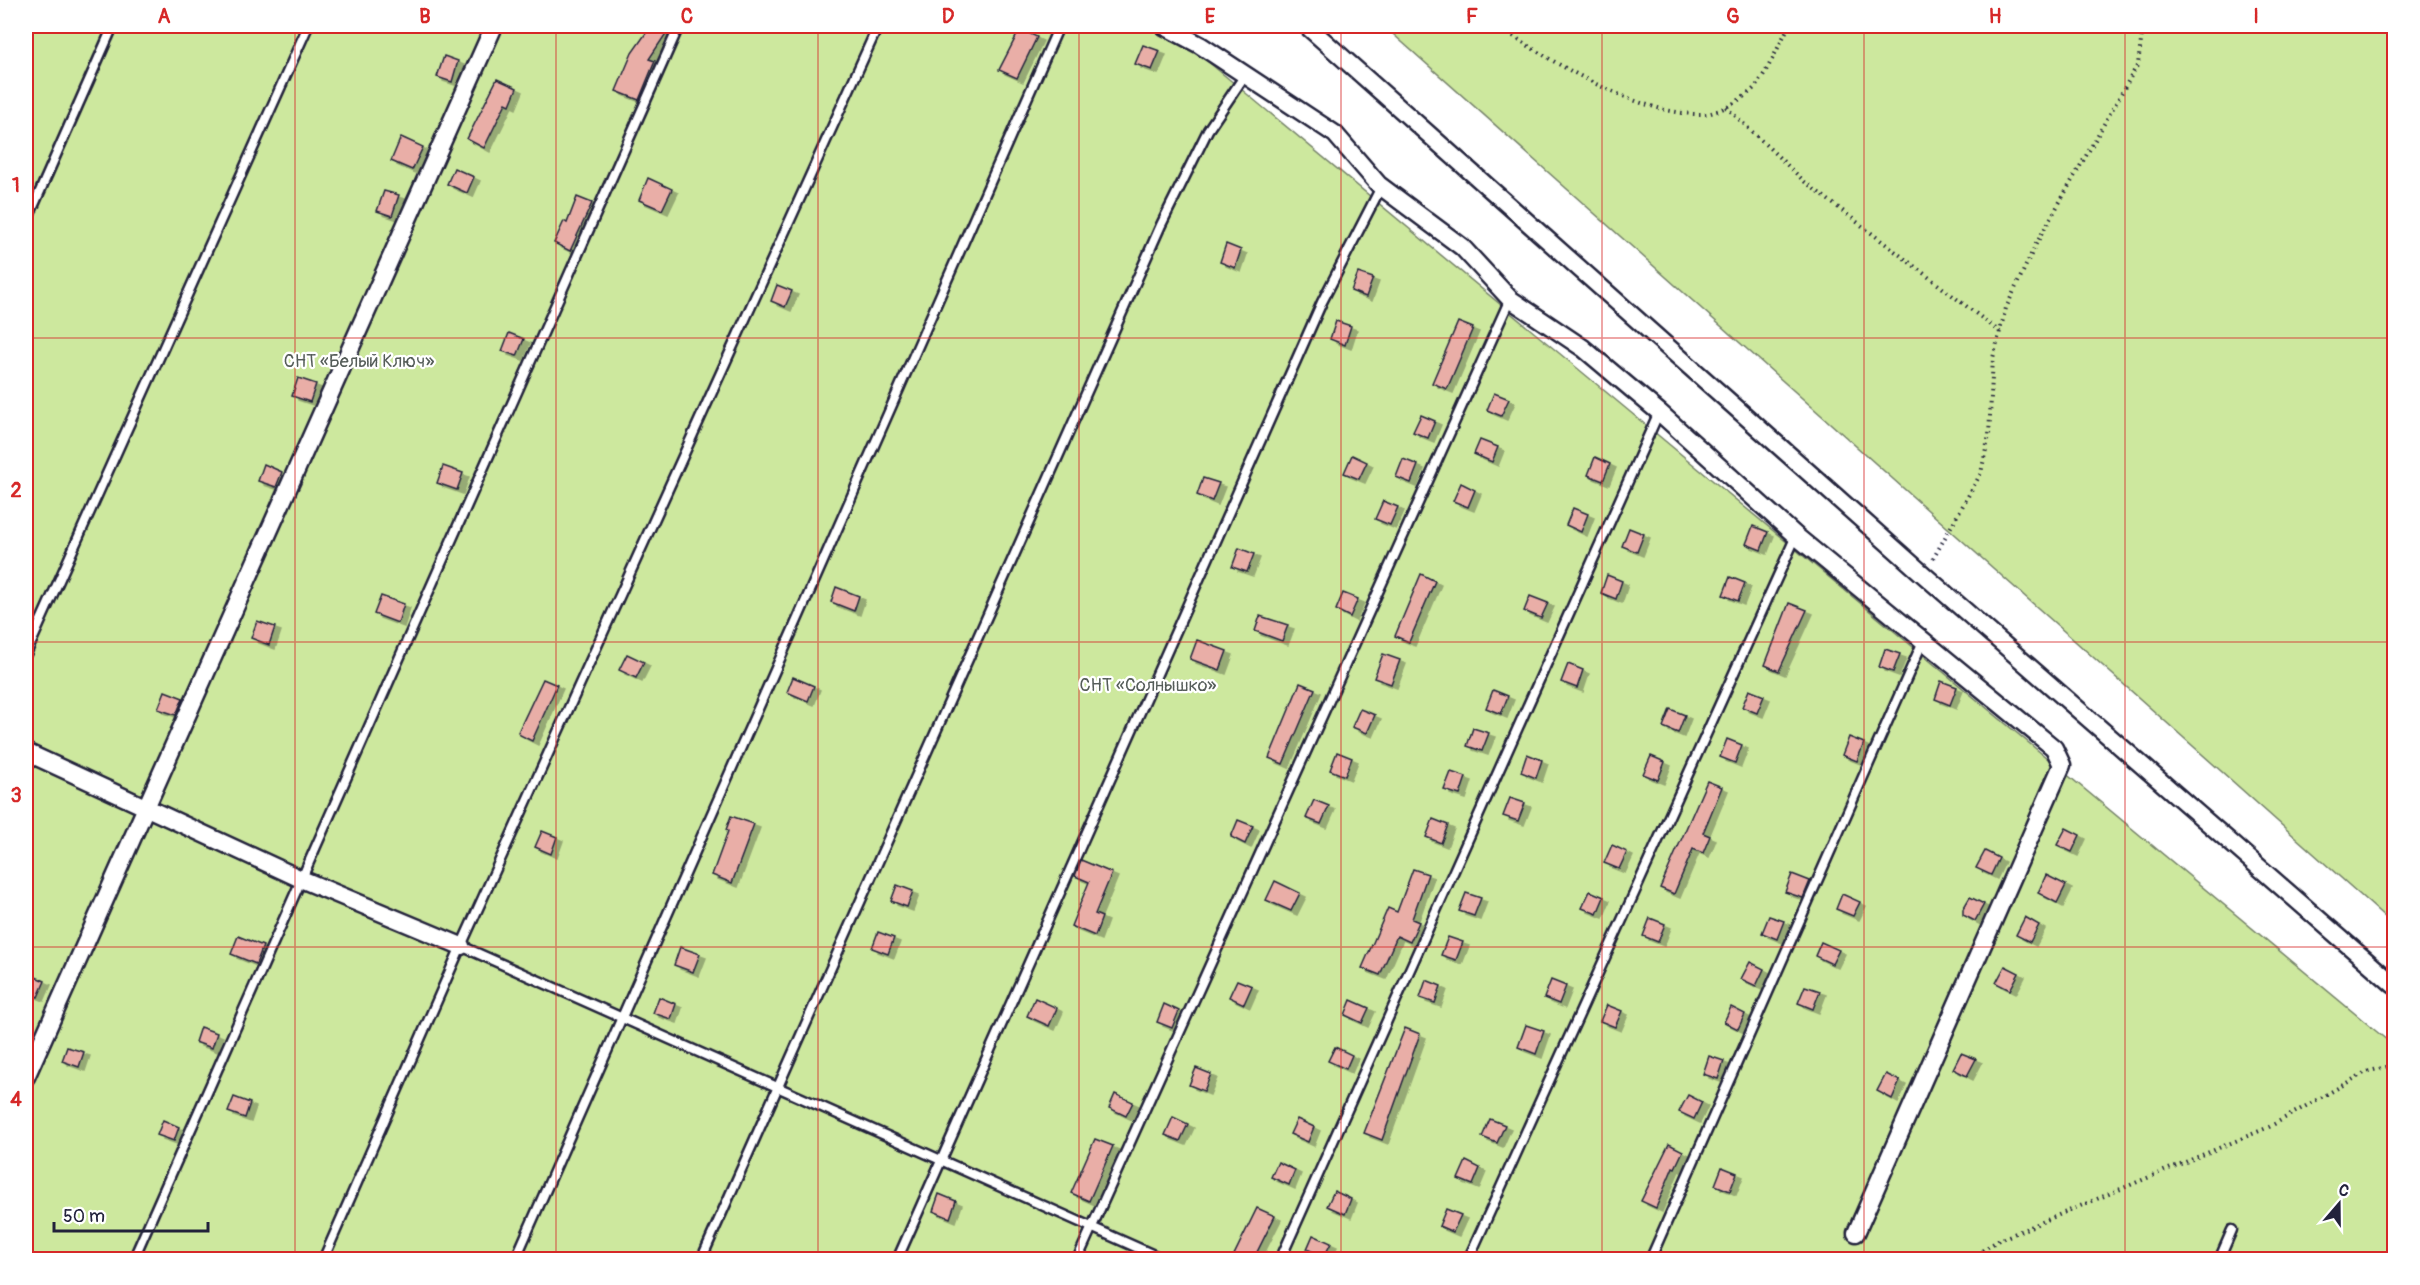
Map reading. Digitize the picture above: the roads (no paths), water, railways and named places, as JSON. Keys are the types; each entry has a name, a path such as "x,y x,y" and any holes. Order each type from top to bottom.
{"street":[{"path":"26,1077 494,26"},
{"path":"1164,26 1200,45 1335,134 1381,187 1462,247 1510,299 1583,348 1659,412 1796,536 2054,748 2062,765 1856,1233"},
{"path":"1307,26 1924,575 2394,985"},
{"path":"26,752 301,879 461,946"}],"lane":[{"path":"26,223 113,26"},
{"path":"26,654 308,26"},
{"path":"133,1260 679,26"},
{"path":"322,1260 461,946 878,26"},
{"path":"515,1260 1059,26"},
{"path":"701,1260 1161,225 1208,130 1245,75"},
{"path":"897,1260 1322,302 1381,187"},
{"path":"1077,1260 1510,299"},
{"path":"1280,1260 1659,412"},
{"path":"1468,1260 1796,536"},
{"path":"1650,1260 1923,641"},
{"path":"461,946 1165,1260"},
{"path":"2219,1260 2232,1230"}],"park label":[{"name":"СНТ «Белый Ключ»","path":"359,361"},
{"name":"СНТ «Солнышко»","path":"1148,685"}]}
